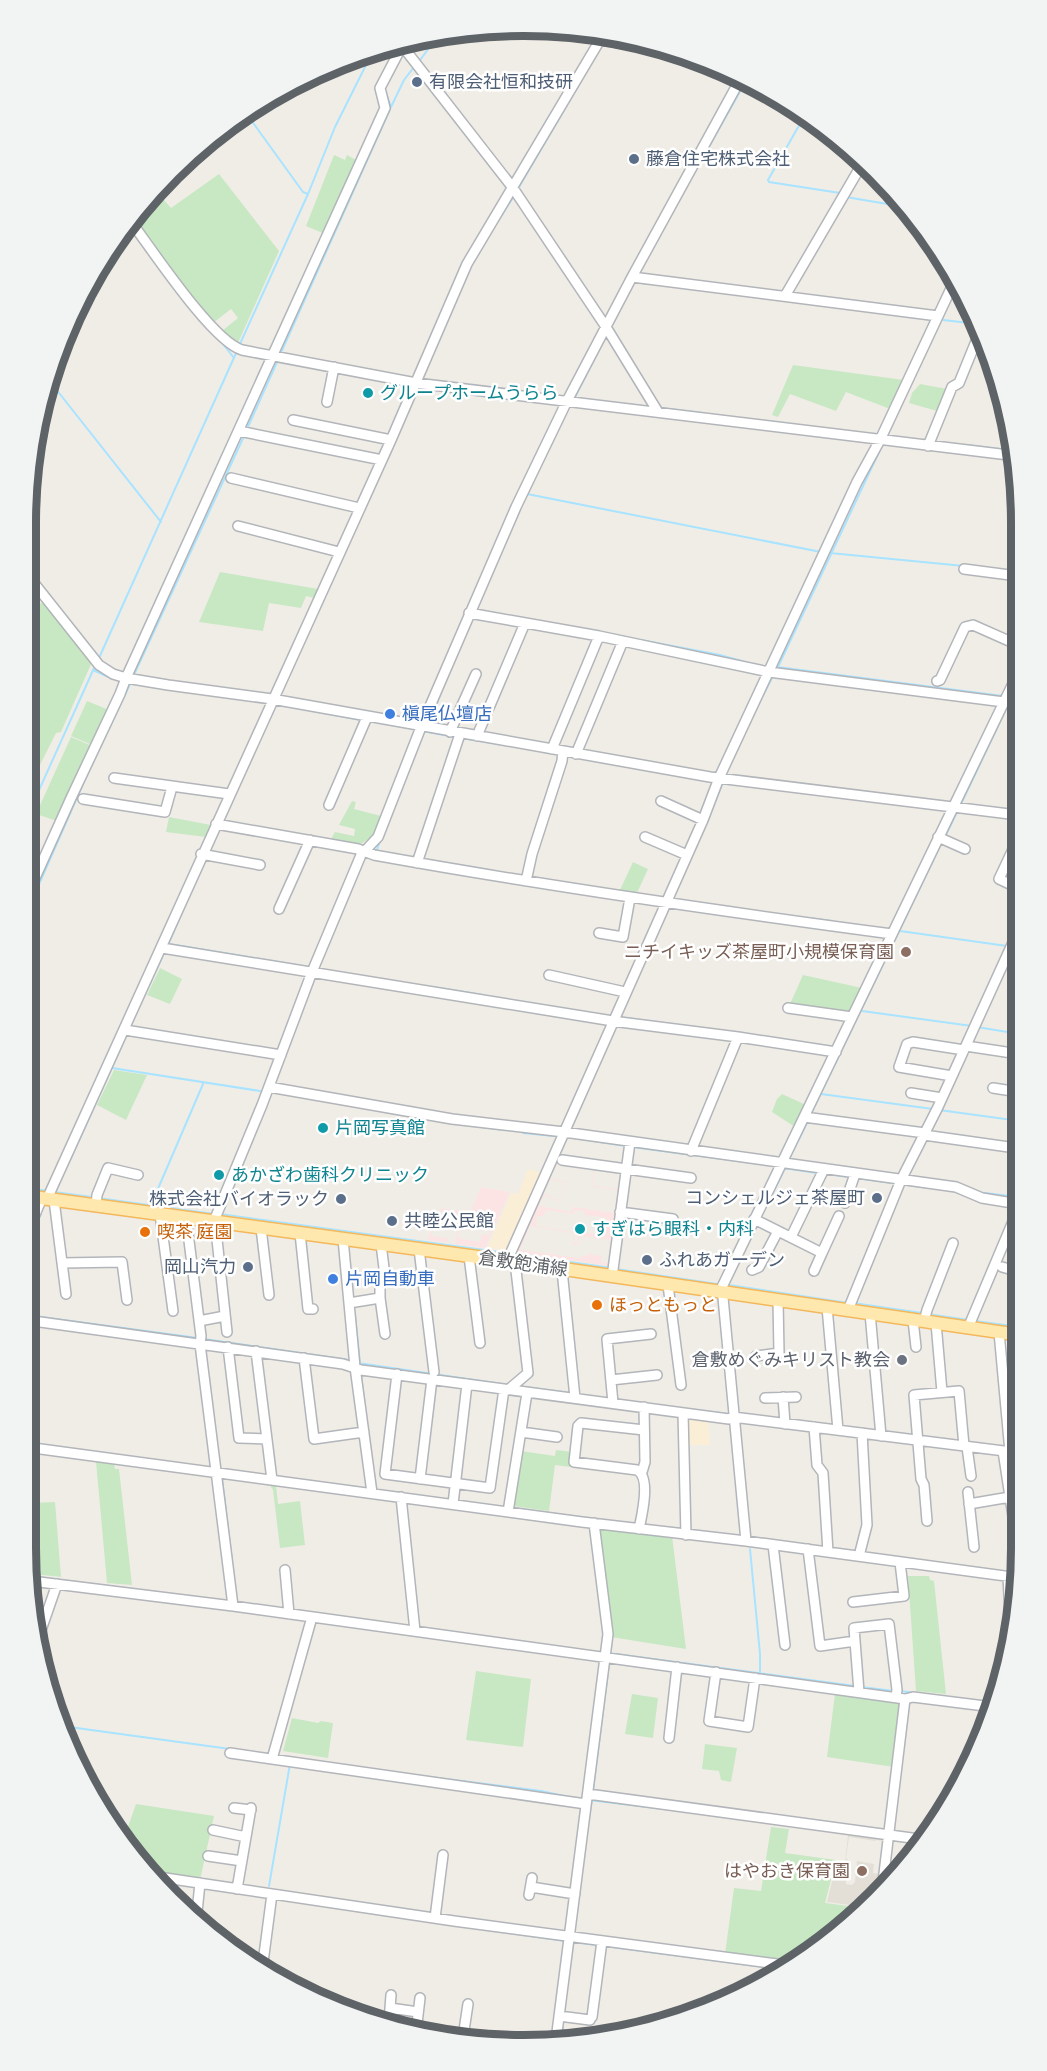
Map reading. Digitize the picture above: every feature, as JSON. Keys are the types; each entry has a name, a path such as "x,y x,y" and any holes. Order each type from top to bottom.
{"main road":[{"name":"倉敷飽浦線","path":"36,1196 97,1200 160,1214 215,1217 261,1228 562,1270 613,1271 668,1285 827,1307 850,1305 870,1313 970,1322 1011,1334"}],"street":[{"path":"36,1219 49,1196 127,1030 219,824 229,794 274,701 359,508 419,384 467,264 601,42"},
{"path":"406,51 513,188 606,327 658,412"},
{"path":"36,877 277,356 385,108 380,88 400,52"},
{"path":"227,1332 215,1217 361,855 378,837 421,727 472,614 516,507 567,401 737,85"},
{"path":"785,296 859,170"},
{"path":"136,228 202,316 223,339 238,349 419,384 880,440 929,442 1006,454"},
{"path":"634,278 938,316"},
{"path":"397,1374 386,1474 490,1488 510,1387 528,1373 511,1262 625,992 668,904 719,778 951,289"},
{"path":"929,442 952,387 959,382 976,342"},
{"path":"327,402 334,367"},
{"path":"293,420 391,440"},
{"path":"243,432 382,460"},
{"path":"231,478 359,508"},
{"path":"238,526 339,552"},
{"path":"964,569 1011,575"},
{"path":"36,586 96,661 113,674 128,680 274,701 457,735 477,736 552,749 563,754 576,754 719,778 1011,814"},
{"path":"472,614 599,636 770,672 1005,698"},
{"path":"477,736 525,623"},
{"path":"937,681 940,680 965,627 973,625 1011,642"},
{"path":"552,749 599,636"},
{"path":"576,754 623,641"},
{"path":"418,860 476,674"},
{"path":"746,1541 721,1292 808,1118 837,1049 893,932 957,808 1011,686"},
{"path":"329,805 366,719"},
{"path":"527,878 532,854 563,754"},
{"path":"114,778 229,794"},
{"path":"83,800 165,812 172,787"},
{"path":"660,801 703,820"},
{"path":"219,824 310,840 374,855 527,878 630,898 893,932"},
{"path":"645,837 687,855"},
{"path":"942,839 964,849"},
{"path":"279,909 310,840"},
{"path":"1011,854 999,879 1011,885"},
{"path":"204,855 261,866"},
{"path":"598,933 623,937 630,898"},
{"path":"162,948 614,1020 837,1049"},
{"path":"850,1305 902,1180 1011,952"},
{"path":"549,975 625,992"},
{"path":"788,1008 852,1017"},
{"path":"127,1030 281,1055"},
{"path":"691,1151 738,1036"},
{"path":"952,1076 899,1066 907,1044 913,1042 1011,1053"},
{"path":"269,1087 452,1119 564,1132 629,1145 785,1164 854,1177 956,1187 982,1198 1011,1204"},
{"path":"993,1088 1011,1091"},
{"path":"911,1093 938,1106"},
{"path":"808,1118 1011,1147"},
{"path":"613,1271 629,1145"},
{"path":"562,1160 692,1178"},
{"path":"97,1200 108,1168 138,1175"},
{"path":"791,1237 822,1172"},
{"path":"845,1203 854,1177"},
{"path":"49,1196 66,1294"},
{"path":"620,1212 673,1219"},
{"path":"160,1214 173,1311"},
{"path":"814,1271 839,1216"},
{"path":"186,1217 233,1604"},
{"path":"757,1220 822,1253"},
{"path":"970,1322 1011,1225"},
{"path":"261,1228 269,1295"},
{"path":"758,1269 778,1231"},
{"path":"300,1233 308,1309 313,1309"},
{"path":"343,1239 352,1302 355,1367 371,1491"},
{"path":"916,1347 953,1243"},
{"path":"381,1244 385,1276 380,1286 380,1298 385,1334"},
{"path":"419,1249 433,1376 420,1479"},
{"path":"470,1256 480,1342"},
{"path":"62,1263 122,1262 128,1300"},
{"path":"1002,1267 1011,1270"},
{"path":"562,1270 574,1395"},
{"path":"668,1285 681,1385"},
{"path":"352,1302 380,1298"},
{"path":"756,1356 779,1353 777,1300"},
{"path":"827,1307 838,1427"},
{"path":"870,1313 881,1433"},
{"path":"199,1321 225,1316"},
{"path":"925,1318 942,1392"},
{"path":"36,1321 200,1340 228,1347 397,1374 433,1376 467,1384 510,1387 527,1393 574,1395 729,1419 733,1417 785,1421 814,1427 838,1427 862,1433 881,1433 1010,1451"},
{"path":"999,1332 1010,1451 1011,1504"},
{"path":"613,1400 606,1339 651,1334"},
{"path":"228,1347 239,1438 267,1439"},
{"path":"256,1351 272,1478"},
{"path":"304,1358 314,1439 364,1432"},
{"path":"611,1380 657,1375"},
{"path":"453,1501 467,1384"},
{"path":"927,1521 914,1395 959,1391 964,1444 971,1476"},
{"path":"508,1509 527,1393"},
{"path":"765,1398 796,1396"},
{"path":"783,1397 785,1421"},
{"path":"640,1526 645,1479 642,1472 645,1462 644,1407"},
{"path":"683,1413 685,1532"},
{"path":"642,1472 574,1462 578,1426 581,1423 644,1430"},
{"path":"814,1427 817,1465 823,1473 828,1549"},
{"path":"521,1432 557,1437"},
{"path":"860,1554 867,1526 862,1433"},
{"path":"36,1448 371,1491 401,1497 453,1501 594,1523 640,1526 772,1545 828,1549 900,1562 1008,1576 1009,1592"},
{"path":"968,1492 974,1547"},
{"path":"401,1497 415,1629"},
{"path":"969,1503 1010,1497"},
{"path":"558,2034 562,2016 608,1628 594,1523"},
{"path":"772,1545 785,1645"},
{"path":"808,1549 820,1646 855,1641"},
{"path":"853,1602 904,1596 900,1562"},
{"path":"285,1570 289,1611"},
{"path":"37,1583 289,1611 312,1617 606,1654 755,1678 984,1706"},
{"path":"42,1626 57,1584"},
{"path":"273,1756 312,1617"},
{"path":"860,1689 854,1628 889,1624 899,1695 889,1838 884,1875"},
{"path":"669,1738 677,1667"},
{"path":"716,1672 709,1721 748,1727 755,1678"},
{"path":"231,1753 273,1756 291,1762 589,1798 911,1843"},
{"path":"234,1808 251,1809 237,1888"},
{"path":"213,1830 246,1837"},
{"path":"435,1918 443,1855"},
{"path":"208,1856 242,1861"},
{"path":"167,1879 200,1886 237,1888 271,1897 435,1918 601,1944 776,1964"},
{"path":"197,1910 200,1886"},
{"path":"531,1887 575,1894"},
{"path":"263,1959 271,1897"},
{"path":"562,2016 591,2019 601,1944"},
{"path":"389,2016 391,1995"},
{"path":"417,2023 420,1998"},
{"path":"464,2031 468,2004"},
{"path":"390,2008 418,2012"}],"shaded area":[{"path":"557,1163 550,1178 567,1182 559,1201 544,1195 539,1206 571,1212 573,1207 615,1213 618,1190 592,1187 594,1168 575,1165 595,1168 593,1186 619,1189 610,1266 516,1252 543,1193 559,1200 566,1183 549,1179","holes":["546,1210 574,1214 575,1210 584,1211 584,1215 607,1219 605,1235 579,1232 577,1243 573,1243 574,1232 536,1226 537,1216 544,1216","530,1226 573,1233 572,1244 578,1245 580,1236 611,1240 609,1263 601,1262 602,1256 587,1254 586,1257 580,1256 580,1258 520,1250"]},
{"path":"481,1187 510,1192 485,1248 427,1240 441,1208 470,1213","holes":["442,1210 461,1214 455,1243 447,1242 448,1238 431,1236","463,1214 492,1219 489,1235 482,1234 480,1242 458,1238"]},
{"path":"848,1835 885,1840 881,1878 854,1906 827,1902 837,1861 845,1862","holes":["849,1837 883,1841 881,1874 873,1873 874,1864 857,1861 855,1882 852,1885 846,1884"]}],"green space":[{"path":"334,155 345,160 347,155 356,160 325,234 306,226"},
{"path":"219,174 279,251 237,345 222,331 238,318 231,309 213,323 138,226 162,197 171,208"},
{"path":"793,365 904,380 890,409 846,392 836,411 790,394 778,417 772,415"},
{"path":"920,384 947,389 937,411 909,403 912,393"},
{"path":"220,572 318,589 314,598 306,596 301,608 269,603 263,631 199,622"},
{"path":"45,600 92,662 61,732 56,733 37,771 36,607"},
{"path":"87,701 109,710 92,745 71,736"},
{"path":"71,737 92,746 57,821 36,814"},
{"path":"352,801 356,802 354,809 381,816 374,835 361,844 331,839 335,832 354,836 355,829 339,825"},
{"path":"169,817 211,825 206,837 166,832"},
{"path":"633,862 648,869 637,893 620,890"},
{"path":"160,968 182,979 170,1004 147,995"},
{"path":"803,975 862,988 850,1012 790,1004"},
{"path":"114,1070 147,1075 126,1120 97,1105"},
{"path":"782,1094 806,1105 795,1127 772,1112 777,1099"},
{"path":"556,1450 573,1452 571,1467 555,1465 549,1511 513,1506 521,1451 555,1456"},
{"path":"96,1461 114,1463 115,1469 119,1469 132,1585 107,1583"},
{"path":"269,1484 276,1485 278,1504 300,1501 305,1545 280,1548 273,1490"},
{"path":"55,1502 61,1577 37,1574 36,1503"},
{"path":"602,1527 672,1536 686,1649 611,1637 598,1530"},
{"path":"908,1576 929,1576 930,1580 934,1581 946,1694 916,1691"},
{"path":"476,1671 531,1679 523,1747 466,1740"},
{"path":"632,1694 658,1698 653,1738 625,1734"},
{"path":"835,1694 900,1704 894,1767 827,1757"},
{"path":"292,1718 318,1723 321,1721 333,1723 328,1758 283,1751"},
{"path":"705,1744 737,1748 731,1782 721,1780 719,1771 702,1769"},
{"path":"136,1804 214,1816 200,1880 162,1874 127,1830"},
{"path":"771,1827 789,1829 785,1853 836,1860 825,1903 853,1907 820,1934 781,1961 725,1954 734,1888 761,1891"}],"sand":[{"path":"528,1169 542,1173 507,1249 487,1248 511,1193 518,1194"},
{"path":"689,1418 708,1422 710,1445 687,1445 687,1420"}],"waterway":[{"path":"418,63 431,44"},
{"path":"239,346 308,194 335,127 368,62"},
{"path":"280,355 391,107 404,80 414,67"},
{"path":"519,187 581,81"},
{"path":"701,161 742,88"},
{"path":"386,93 391,107"},
{"path":"251,120 303,192 308,194"},
{"path":"801,123 768,180 769,182 840,193"},
{"path":"846,197 892,205"},
{"path":"480,250 512,199"},
{"path":"634,282 649,284"},
{"path":"943,320 968,323"},
{"path":"575,397 605,338"},
{"path":"219,339 234,358"},
{"path":"99,658 237,351"},
{"path":"247,429 278,360"},
{"path":"56,389 161,522"},
{"path":"575,398 651,407"},
{"path":"661,408 702,413"},
{"path":"133,677 245,434"},
{"path":"967,445 1005,450"},
{"path":"778,667 880,450"},
{"path":"527,494 821,552"},
{"path":"830,553 964,566"},
{"path":"641,640 720,655 752,664"},
{"path":"36,797 95,666"},
{"path":"777,667 1003,696"},
{"path":"93,670 113,679"},
{"path":"430,721 450,670"},
{"path":"757,707 772,678"},
{"path":"36,891 131,682"},
{"path":"961,804 1011,699"},
{"path":"257,702 270,703"},
{"path":"308,710 361,720"},
{"path":"370,721 414,729"},
{"path":"422,731 455,737"},
{"path":"461,738 541,751"},
{"path":"715,802 723,782"},
{"path":"945,837 959,812"},
{"path":"377,850 380,841"},
{"path":"810,1116 942,842"},
{"path":"435,861 489,870"},
{"path":"168,945 186,903"},
{"path":"808,918 832,921"},
{"path":"900,931 1007,946"},
{"path":"169,944 309,967"},
{"path":"129,1029 164,953"},
{"path":"433,987 483,995"},
{"path":"862,1011 972,1026"},
{"path":"619,1017 709,1029"},
{"path":"977,1027 1011,1033"},
{"path":"70,1160 127,1034"},
{"path":"112,1068 260,1091"},
{"path":"151,1205 203,1084"},
{"path":"821,1094 933,1109"},
{"path":"939,1110 1011,1120"},
{"path":"380,1111 401,1115"},
{"path":"788,1161 808,1121"},
{"path":"457,1124 505,1130"},
{"path":"523,1133 554,1136"},
{"path":"567,1137 626,1146"},
{"path":"632,1147 775,1166"},
{"path":"766,1207 786,1166"},
{"path":"784,1168 817,1173"},
{"path":"826,1174 850,1177"},
{"path":"856,1178 892,1183"},
{"path":"907,1185 929,1188"},
{"path":"36,1189 48,1191"},
{"path":"54,1192 92,1197"},
{"path":"985,1193 1011,1196"},
{"path":"98,1198 214,1214"},
{"path":"36,1225 41,1214"},
{"path":"220,1214 506,1253"},
{"path":"515,1254 611,1268"},
{"path":"616,1269 717,1284"},
{"path":"729,1285 848,1303"},
{"path":"853,1303 922,1313"},
{"path":"927,1314 969,1320"},
{"path":"355,1315 360,1363"},
{"path":"36,1316 198,1338"},
{"path":"975,1321 1011,1326"},
{"path":"204,1339 349,1360"},
{"path":"358,1363 509,1385"},
{"path":"361,1375 365,1407"},
{"path":"517,1386 571,1393"},
{"path":"663,1406 729,1414"},
{"path":"222,1478 237,1603"},
{"path":"472,1503 505,1507"},
{"path":"511,1508 588,1518"},
{"path":"750,1537 786,1542"},
{"path":"750,1549 760,1674"},
{"path":"37,1577 156,1592"},
{"path":"608,1653 855,1686"},
{"path":"593,1791 609,1663"},
{"path":"861,1687 894,1691"},
{"path":"900,1691 971,1700"},
{"path":"70,1727 230,1749"},
{"path":"269,1886 290,1764"},
{"path":"414,1775 541,1791 569,1797"},
{"path":"589,1800 682,1811"},
{"path":"586,1833 592,1800"},
{"path":"170,1883 197,1887"},
{"path":"203,1888 245,1894"},
{"path":"488,1930 565,1941"},
{"path":"571,1942 598,1945"},
{"path":"604,1946 765,1967"},
{"path":"562,2033 563,2023"}],"place":[{"name":"有限会社恒和技研","path":"417,82"},
{"name":"藤倉住宅株式会社","path":"634,159"},
{"name":"グループホームうらら","path":"368,393"},
{"name":"槇尾仏壇店","path":"390,714"},
{"name":"ニチイキッズ茶屋町小規模保育園","path":"906,952"},
{"name":"片岡写真館","path":"323,1128"},
{"name":"あかざわ歯科クリニック","path":"219,1175"},
{"name":"コンシェルジェ茶屋町","path":"877,1198"},
{"name":"株式会社バイオラック","path":"341,1199"},
{"name":"共睦公民館","path":"392,1221"},
{"name":"すぎはら眼科・内科","path":"580,1229"},
{"name":"喫茶 庭園","path":"145,1232"},
{"name":"ふれあガーデン","path":"647,1260"},
{"name":"岡山汽力","path":"248,1267"},
{"name":"片岡自動車","path":"333,1279"},
{"name":"ほっともっと","path":"597,1305"},
{"name":"倉敷めぐみキリスト教会","path":"902,1360"},
{"name":"はやおき保育園","path":"862,1871"}]}
